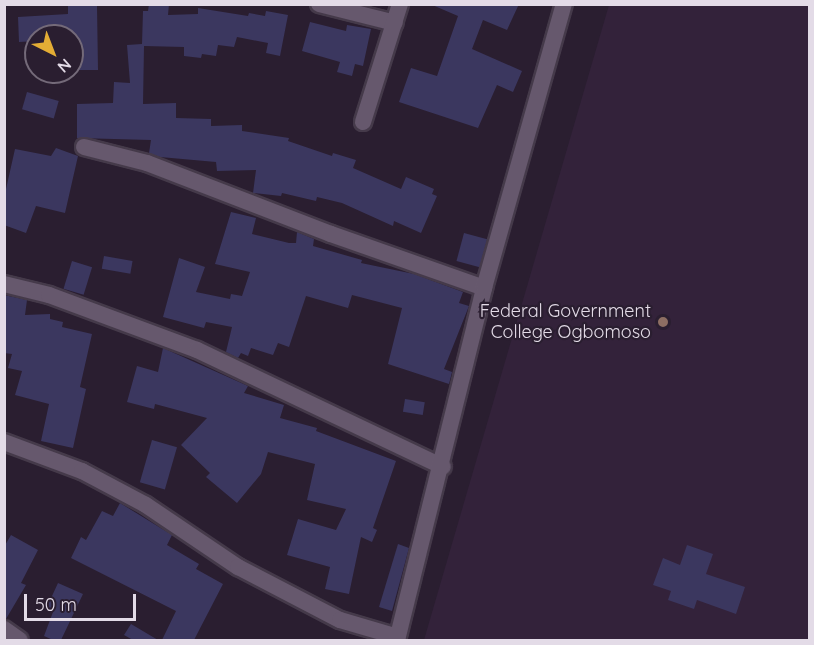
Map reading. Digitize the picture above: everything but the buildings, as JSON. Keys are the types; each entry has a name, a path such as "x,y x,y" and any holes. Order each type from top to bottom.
{"street":[{"path":"319,4 395,23"},
{"path":"363,122 400,4"},
{"path":"4,442 82,471 146,505 238,567 340,620 398,639 443,467 484,288 564,4"},
{"path":"84,147 147,163 331,234 484,288"},
{"path":"4,284 49,295 197,350 443,467"},
{"path":"4,629 20,640"}],"shaded area":[{"name":"Federal Government College Ogbomoso","path":"609,5 809,5 809,640 424,640"}],"place":[{"name":"Federal Government College Ogbomoso","path":"663,322"}]}
